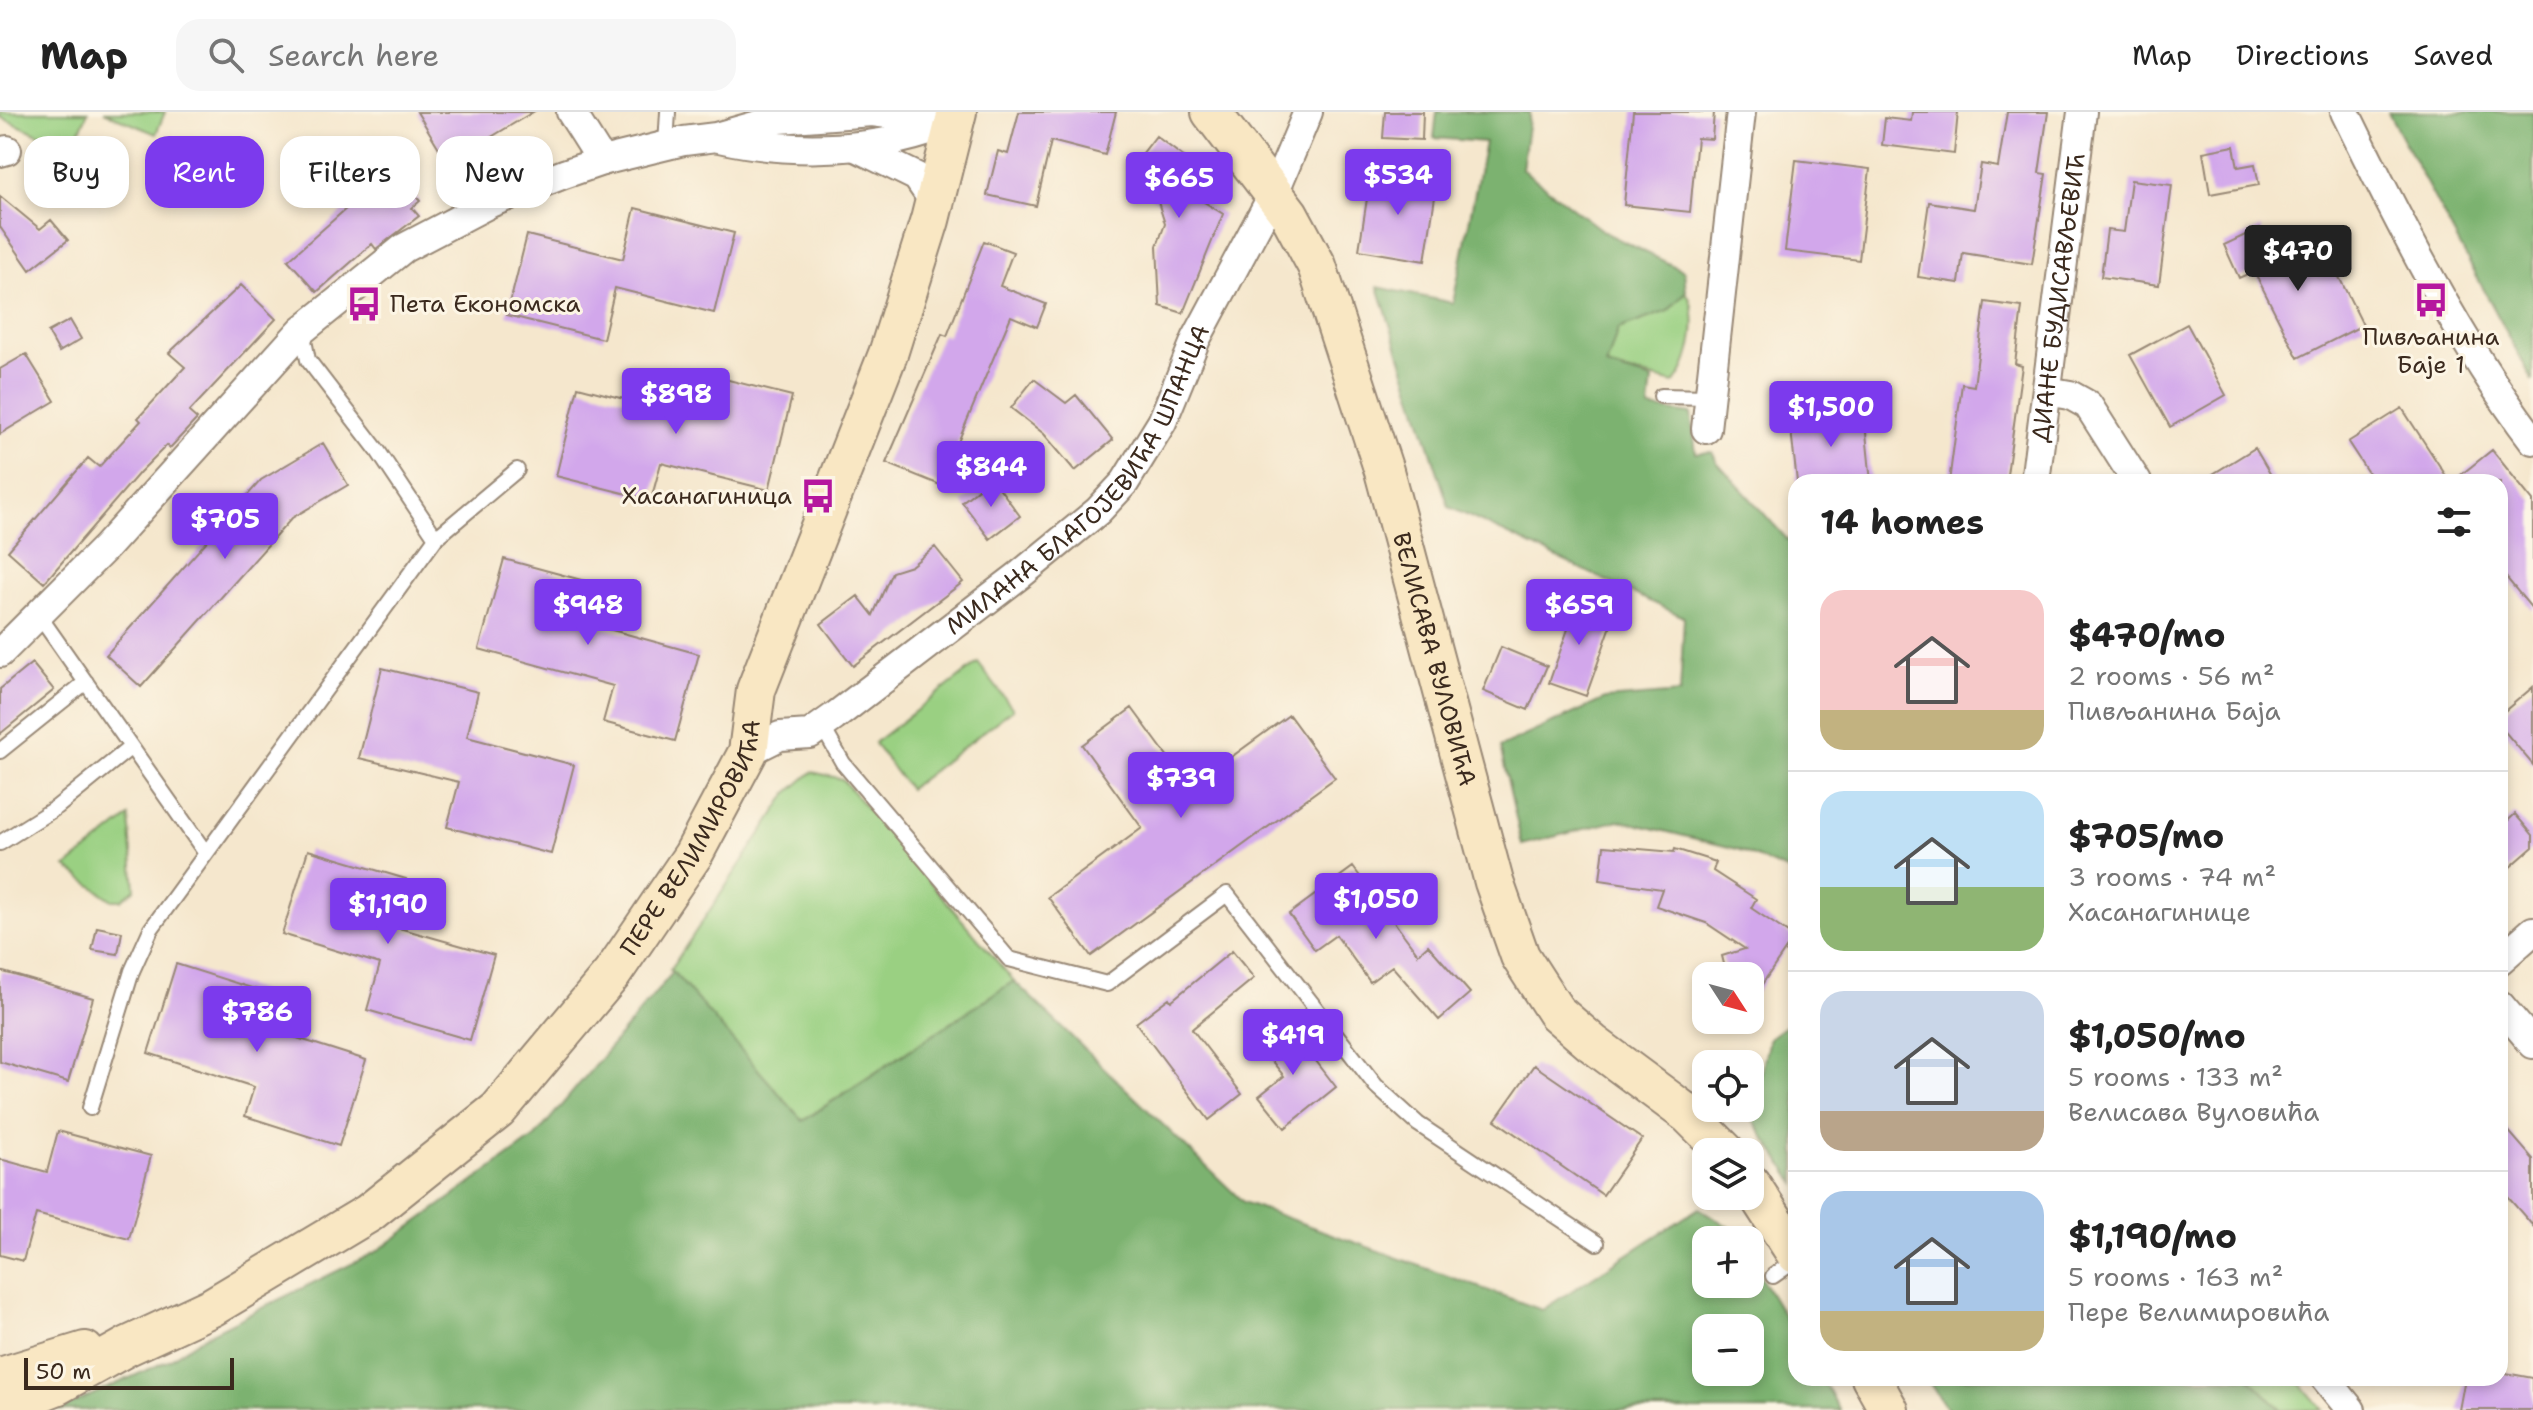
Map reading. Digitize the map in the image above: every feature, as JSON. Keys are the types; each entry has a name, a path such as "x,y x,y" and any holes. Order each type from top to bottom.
{"main road":[{"name":"ВЕЛИСАВА ВУЛОВИЋА","path":"1211,112 1274,193 1317,266 1384,471 1490,868 1520,956 1545,999 1565,1021 1697,1121 1713,1138"},
{"name":"ПЕРЕ ВЕЛИМИРОВИЋА","path":"0,1408 58,1385 128,1346 212,1307 345,1228 411,1182 498,1110 612,974 669,893 725,800 748,752 756,690 888,354 934,202 955,117"},
{"path":"1763,1210 1788,1264"},
{"name":"ПЕРЕ ВЕЛИМИРОВИЋА","path":"0,1377 85,1351 128,1346"},
{"path":"1876,1386 1889,1410"}],"street":[{"path":"571,112 602,161"},
{"path":"0,653 40,617 302,330 404,248 490,203 602,161 666,145 716,137 779,119 872,112 955,117"},
{"name":"МИЛАНА БЛАГОЈЕВИЋА ШПАНЦА","path":"748,752 780,736 806,735 822,726 1021,574 1098,511 1125,482 1162,422 1196,339 1274,193 1308,112"},
{"path":"1706,429 1741,112"},
{"name":"ДИАНЕ БУДИСАВЉЕВИЋ","path":"2036,474 2082,112"},
{"path":"2345,112 2432,277 2502,397 2533,440"},
{"path":"716,137 745,144 853,146 908,138 955,117"},
{"path":"853,146 887,159 917,177 934,202"},
{"path":"2047,391 2070,395 2088,405 2132,474"},
{"path":"2508,953 2533,931"},
{"path":"2508,1014 2533,1044"},
{"path":"2332,1386 2351,1410"}],"lane":[{"path":"666,145 668,112"},
{"path":"302,330 308,360 378,451 436,538"},
{"path":"1661,396 1709,397"},
{"path":"90,1108 140,950 158,917 436,538 517,470"},
{"path":"40,617 205,852"},
{"path":"0,751 86,682"},
{"path":"822,726 843,763 1009,959 1107,984 1227,894 1376,1086 1418,1124 1597,1243"},
{"path":"0,843 57,807 131,747"}],"green space":[{"path":"0,112 88,112 78,136 43,136 0,117"},
{"path":"104,112 165,112 156,134"},
{"path":"1437,112 1530,112 1522,169 1604,232 1684,271 1686,292 1668,311 1618,329 1606,366 1652,380 1649,408 1691,414 1696,453 1712,452 1717,462 1788,540 1788,871 1737,849 1619,820 1522,845 1500,747 1605,699 1680,693 1684,617 1449,507 1378,287 1453,303 1485,142 1434,138"},
{"path":"2388,112 2533,112 2533,381"},
{"path":"1686,292 1691,301 1694,325 1686,364 1674,383 1606,366 1618,329 1668,311"},
{"path":"978,663 1013,709 909,789 874,743"},
{"path":"812,772 842,779 1014,981 802,1121 670,970 788,793"},
{"path":"129,817 135,889 121,900 112,900 66,867"},
{"path":"673,972 803,1121 1014,981 1243,1202 1542,1310 1696,1210 1702,1210 1727,1226 1692,1226 1692,1298 1764,1298 1764,1282 1788,1323 1788,1386 1826,1386 1840,1410 59,1410 169,1360 205,1336 376,1252 535,1137"},
{"path":"1788,1024 1788,1172 1754,1122 1764,1122 1764,1062 1769,1038"},
{"path":"1932,1386 2257,1386 2281,1410 1948,1410"},
{"path":"2257,1386 2303,1386 2323,1410 2281,1410"}],"building":[{"path":"417,112 533,112 493,136 436,136 436,143"},
{"path":"1019,112 1116,112 1105,155 1051,141 1036,206 987,195 998,151 1008,154"},
{"path":"1385,112 1423,112 1422,140 1383,138"},
{"path":"1633,112 1714,112 1712,139 1697,138 1690,212 1624,205"},
{"path":"1912,112 1958,112 1954,154 1882,145 1885,118 1911,121"},
{"path":"2007,112 2048,112 2039,173 2046,174 2032,264 1963,253 1959,283 1918,277 1929,202 1974,209 1981,164 1998,167"},
{"path":"1156,136 1215,181 1201,200 1223,214 1183,313 1160,306 1157,246 1165,224 1158,202 1142,191 1136,162"},
{"path":"2234,146 2238,167 2255,164 2259,185 2210,194 2203,152"},
{"path":"1796,160 1870,169 1859,260 1785,251"},
{"path":"1371,173 1437,184 1425,261 1359,250"},
{"path":"2131,180 2172,185 2159,285 2101,277 2107,230 2124,232"},
{"path":"0,196 40,229 51,220 68,240 30,270 0,227"},
{"path":"347,208 412,208 419,216 376,249 372,244 317,292 288,260"},
{"path":"635,208 734,233 714,313 615,288 603,339 507,315 527,235 623,259"},
{"path":"2260,228 2281,272 2325,249 2363,325 2298,358 2254,271 2239,278 2224,245"},
{"path":"984,241 1013,252 1000,286 1046,304 1037,327 1011,316 940,485 886,463 942,334 947,336"},
{"path":"241,285 276,319 189,412 197,419 170,448 167,445 140,472 44,583 8,551 88,458 99,467 141,421 138,418 185,367 169,353"},
{"path":"1985,302 2022,307 2015,364 2022,366 2007,474 1950,474 1962,384 1974,386"},
{"path":"70,320 81,339 59,352 48,332"},
{"path":"2187,324 2226,395 2170,427 2130,355"},
{"path":"26,354 55,401 0,434 0,369"},
{"path":"685,369 792,396 769,490 661,463 651,500 556,476 578,387 674,412"},
{"path":"1034,379 1066,403 1076,395 1113,440 1075,471 1044,434 1011,408"},
{"path":"2402,408 2445,474 2369,474 2348,442"},
{"path":"1864,413 1870,474 1796,474 1790,421"},
{"path":"323,443 348,485 292,518 141,687 106,655 261,480"},
{"path":"2255,448 2270,474 2213,474"},
{"path":"2492,450 2533,501 2533,610 2508,580 2508,474 2462,474"},
{"path":"992,478 1020,516 990,539 962,502"},
{"path":"935,547 963,582 853,666 821,624 858,596 873,615 892,572 911,566"},
{"path":"504,559 611,588 601,627 699,654 675,741 603,722 613,686 479,649"},
{"path":"1562,600 1613,620 1586,696 1549,683 1568,629 1552,622"},
{"path":"1501,647 1547,666 1528,710 1483,691"},
{"path":"32,663 54,690 0,734 0,689"},
{"path":"382,668 478,692 467,737 574,765 551,854 447,827 459,782 359,758"},
{"path":"2533,687 2533,765 2508,735 2508,708"},
{"path":"1132,708 1190,787 1289,715 1335,778 1091,956 1048,897 1142,828 1082,745"},
{"path":"2515,814 2533,835 2533,847 2508,869 2508,821"},
{"path":"1604,846 1674,852 1675,849 1716,862 1713,871 1756,899 1751,908 1788,933 1788,946 1764,981 1764,962 1724,962 1722,956 1745,949 1706,923 1656,906 1662,889 1600,880"},
{"path":"308,850 406,879 392,926 494,955 470,1040 367,1010 380,964 282,934"},
{"path":"1353,867 1418,954 1428,945 1470,993 1439,1020 1392,966 1370,982 1336,935 1315,950 1289,914"},
{"path":"97,927 122,932 118,954 92,950"},
{"path":"1232,951 1254,978 1192,1029 1242,1094 1209,1120 1136,1023 1169,998 1171,1001"},
{"path":"176,964 283,998 272,1030 366,1060 339,1146 245,1116 254,1087 148,1053"},
{"path":"0,971 93,998 68,1082 0,1062"},
{"path":"1286,1022 1336,1087 1285,1128 1259,1096 1284,1076 1258,1044"},
{"path":"1534,1065 1642,1139 1603,1195 1495,1120"},
{"path":"2508,1130 2533,1159 2533,1226 2508,1197"},
{"path":"58,1131 151,1156 129,1239 36,1214 23,1261 0,1255 0,1159 47,1172"},
{"path":"2508,1373 2533,1378 2533,1410 2459,1410 2464,1386 2508,1386"}],"place":[{"name":"Пивљанина Баје 1","path":"2431,300"},
{"name":"Пета Економска","path":"364,304"},
{"name":"Хасанагиница","path":"818,496"}]}
